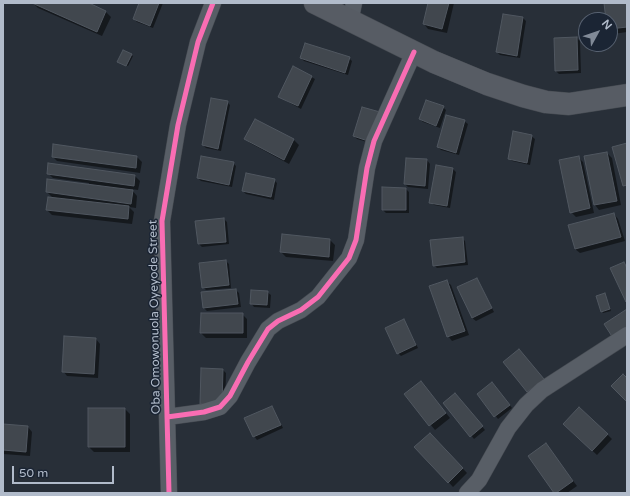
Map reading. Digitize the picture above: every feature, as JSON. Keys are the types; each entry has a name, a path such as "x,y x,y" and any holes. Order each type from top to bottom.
{"main road":[{"path":"315,3 352,12 414,52 487,84 546,102 569,104 627,95"}],"street":[{"name":"Oba Omowonuola Oyeyode Street","path":"169,493 162,221 178,125 198,42 213,3"},
{"path":"167,416 204,412 220,407 230,396 268,329 278,321 301,310 318,297 349,258 356,240 367,168 374,141 414,52"},
{"path":"467,493 479,480 508,428 526,405 542,390 627,335"}],"building":[{"path":"32,3 89,3 106,11 97,32"},
{"path":"139,3 159,3 150,26 133,19"},
{"path":"428,3 449,3 442,29 423,24"},
{"path":"604,3 627,3 627,27 618,28 618,12 605,12"},
{"path":"503,14 523,17 517,56 496,52"},
{"path":"577,37 578,70 555,71 554,38"},
{"path":"305,43 350,57 345,73 300,58"},
{"path":"123,50 132,54 126,66 117,62"},
{"path":"293,66 312,76 298,106 278,97"},
{"path":"211,98 228,101 218,149 202,145"},
{"path":"426,100 444,106 436,126 419,119"},
{"path":"362,107 380,112 371,142 353,136"},
{"path":"446,115 465,120 456,153 437,147"},
{"path":"255,119 294,139 284,160 244,139"},
{"path":"513,131 532,135 527,163 508,159"},
{"path":"627,143 627,185 623,186 612,147"},
{"path":"53,144 137,156 136,168 52,157"},
{"path":"607,152 617,201 594,205 584,156"},
{"path":"201,156 234,162 229,185 197,178"},
{"path":"579,156 590,208 570,213 559,160"},
{"path":"406,158 427,159 425,186 404,184"},
{"path":"48,163 135,175 134,186 47,174"},
{"path":"436,165 453,168 447,206 429,203"},
{"path":"246,173 275,179 271,197 242,191"},
{"path":"47,179 133,190 131,204 46,192"},
{"path":"382,187 406,188 406,210 382,210"},
{"path":"48,197 129,206 128,219 46,210"},
{"path":"614,213 621,237 575,249 568,225"},
{"path":"224,218 226,242 198,244 195,221"},
{"path":"282,234 330,239 329,257 280,252"},
{"path":"463,237 465,262 433,266 430,240"},
{"path":"226,260 229,285 202,288 199,263"},
{"path":"624,262 627,268 626,302 610,268"},
{"path":"477,278 492,308 472,318 457,287"},
{"path":"447,280 465,331 447,337 429,286"},
{"path":"236,289 238,304 203,308 201,292"},
{"path":"251,290 268,291 267,305 250,304"},
{"path":"605,293 610,309 601,312 596,296"},
{"path":"627,309 627,329 613,338 604,324"},
{"path":"201,313 243,313 243,333 200,333"},
{"path":"404,319 416,345 397,354 385,328"},
{"path":"64,336 96,338 94,374 62,372"},
{"path":"519,349 544,379 527,392 503,362"},
{"path":"201,368 223,369 222,404 200,404"},
{"path":"623,374 627,378 627,402 611,386"},
{"path":"421,381 446,413 429,426 404,394"},
{"path":"492,382 510,405 494,417 477,394"},
{"path":"455,393 483,426 470,437 443,403"},
{"path":"272,406 281,425 253,437 244,418"},
{"path":"579,407 608,434 592,451 563,424"},
{"path":"88,408 125,408 125,447 88,447"},
{"path":"3,424 28,426 26,452 3,450"},
{"path":"430,433 463,468 448,483 414,447"},
{"path":"546,443 573,481 556,493 554,493 528,456"}],"cycle path":[{"path":"169,493 162,221 178,125 198,42 213,3"},
{"path":"167,417 204,412 220,407 230,396 268,329 278,321 301,310 318,297 349,258 356,240 367,168 374,141 414,52"}]}
